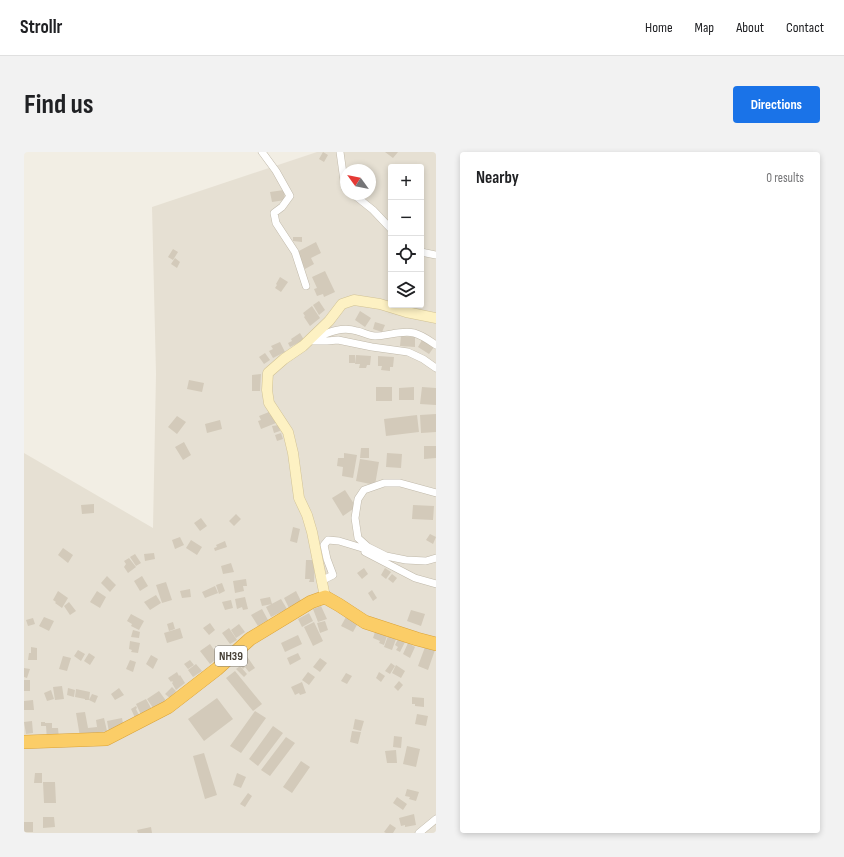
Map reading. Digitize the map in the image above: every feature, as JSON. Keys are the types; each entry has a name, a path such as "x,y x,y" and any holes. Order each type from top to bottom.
{"highway":[{"path":"325,598 339,605 365,622 436,644"},
{"name":"NH39","path":"24,742 106,740 168,707 217,669 250,639 310,602 325,598"}],"street":[{"path":"262,152 276,171 290,196 282,207 274,214 276,223 295,252 306,286"},
{"path":"340,152 342,164"},
{"path":"360,200 373,210 388,226"},
{"path":"424,253 436,255"},
{"path":"325,598 312,532 307,515 299,498 288,432 270,403 267,390 268,373 309,341 342,304 354,300 380,304 406,312 436,318"},
{"path":"309,341 334,330 349,329 373,336 404,332 416,333 436,345"},
{"path":"309,341 338,340 408,352 436,368"},
{"path":"386,556 368,547 358,538 355,518 358,499 364,490 384,483 400,482 436,494"},
{"path":"321,581 333,575 324,545 328,540 339,541 386,556 406,560 426,561 436,558"},
{"path":"355,546 415,578 436,584"},
{"path":"419,833 436,819"}],"shaded area":[{"path":"317,152 436,152 436,833 24,833 24,453 153,528 156,374 152,207"}],"building":[{"path":"323,152 328,155 324,162 319,159"},
{"path":"385,152 398,152 393,158"},
{"path":"284,190 285,200 272,202 270,192"},
{"path":"293,237 302,237 302,242 293,241"},
{"path":"316,242 321,253 311,258 314,264 305,269 297,252"},
{"path":"173,249 178,252 173,260 168,257"},
{"path":"175,258 180,262 177,268 171,264"},
{"path":"325,271 335,292 324,297 323,294 317,296 314,289 317,288 312,277"},
{"path":"280,277 288,282 281,292 275,288"},
{"path":"319,301 325,310 319,315 313,305"},
{"path":"312,306 320,318 310,326 303,313"},
{"path":"360,311 371,318 365,327 355,320"},
{"path":"375,322 385,325 382,332 373,329"},
{"path":"300,333 304,340 290,347 288,343"},
{"path":"401,336 415,337 415,347 400,346"},
{"path":"422,340 434,347 429,354 418,347"},
{"path":"280,342 285,352 273,358 269,351 273,349 271,346"},
{"path":"265,353 270,360 264,364 259,357"},
{"path":"349,355 355,355 355,363 349,363"},
{"path":"356,355 371,356 370,365 367,365 366,368 359,368 360,364 355,364"},
{"path":"378,356 394,357 393,367 390,367 390,371 381,370 382,366 378,366"},
{"path":"261,374 260,391 252,391 252,375"},
{"path":"189,380 204,383 202,392 187,389"},
{"path":"376,387 392,387 392,401 376,401"},
{"path":"414,387 414,400 399,400 399,388"},
{"path":"422,387 436,388 436,405 420,404"},
{"path":"269,412 270,415 273,414 276,423 261,429 258,421 261,420 259,416"},
{"path":"436,414 436,432 421,433 420,415"},
{"path":"417,415 419,432 386,436 384,419"},
{"path":"177,416 186,422 177,434 168,427"},
{"path":"220,420 222,429 207,433 205,424"},
{"path":"279,425 280,431 274,433 272,426"},
{"path":"281,433 283,439 277,441 275,435"},
{"path":"184,442 191,455 183,460 175,447"},
{"path":"424,446 436,446 436,458 424,459"},
{"path":"361,448 369,448 369,458 360,458"},
{"path":"344,453 357,455 353,478 342,476 343,467 337,466 338,458 344,458"},
{"path":"387,453 402,454 401,468 386,467"},
{"path":"360,459 379,462 375,485 356,481"},
{"path":"345,490 356,507 343,516 332,498"},
{"path":"94,504 94,513 82,514 81,505"},
{"path":"413,505 434,506 433,520 412,519"},
{"path":"236,514 241,519 234,526 229,521"},
{"path":"201,518 207,526 200,531 194,523"},
{"path":"293,527 300,529 297,543 290,541"},
{"path":"430,534 436,537 433,544 426,540"},
{"path":"180,537 184,545 175,549 172,540"},
{"path":"191,540 202,547 197,555 186,548"},
{"path":"225,541 227,547 215,551 214,548 217,547 216,545"},
{"path":"63,548 73,555 68,563 58,555"},
{"path":"154,553 155,559 145,561 144,554"},
{"path":"135,554 141,563 136,566 130,557"},
{"path":"129,558 136,567 128,573 124,567 126,564 124,561"},
{"path":"306,560 315,560 314,582 309,582 310,579 305,579"},
{"path":"231,563 234,572 223,574 221,566"},
{"path":"364,568 368,574 362,579 357,573"},
{"path":"385,568 391,572 386,579 381,575"},
{"path":"392,574 397,578 393,583 388,579"},
{"path":"107,576 116,585 110,592 101,583"},
{"path":"142,576 148,586 140,591 134,581"},
{"path":"246,579 247,586 243,586 244,591 235,593 233,581"},
{"path":"166,582 172,600 162,603 156,585"},
{"path":"222,583 225,591 219,594 216,585"},
{"path":"215,586 218,593 205,598 202,592"},
{"path":"190,589 191,597 182,598 180,591"},
{"path":"372,590 377,598 373,601 368,593"},
{"path":"58,591 68,598 62,608 53,600"},
{"path":"97,591 106,597 100,608 90,602"},
{"path":"296,591 301,601 289,608 284,598"},
{"path":"156,595 161,603 150,610 144,602"},
{"path":"245,597 248,609 243,610 242,607 237,609 235,599"},
{"path":"270,597 272,604 262,606 260,599"},
{"path":"281,599 287,609 271,617 266,607"},
{"path":"231,600 233,608 225,610 222,602"},
{"path":"69,602 76,611 70,615 64,606"},
{"path":"321,606 327,619 318,622 313,609"},
{"path":"262,609 268,620 258,626 251,615"},
{"path":"411,610 425,614 421,626 407,621"},
{"path":"309,613 313,621 302,627 298,619"},
{"path":"131,614 144,621 139,630 131,626 132,624 127,621"},
{"path":"44,617 54,621 49,631 39,626"},
{"path":"346,617 358,623 353,632 341,626"},
{"path":"33,618 35,624 28,626 26,620"},
{"path":"325,621 328,630 320,633 317,623"},
{"path":"173,622 175,629 169,631 167,624"},
{"path":"314,622 323,641 313,646 304,627"},
{"path":"210,623 215,630 209,635 203,628"},
{"path":"239,624 245,632 236,638 231,630"},
{"path":"180,628 183,638 167,643 164,633"},
{"path":"229,628 237,640 230,644 222,633"},
{"path":"133,630 140,632 139,638 131,637"},
{"path":"375,632 387,636 384,645 379,643 380,641 373,638"},
{"path":"298,635 302,644 285,652 281,643"},
{"path":"388,636 396,639 392,650 384,647"},
{"path":"398,639 405,642 400,652 396,650 398,647 395,645"},
{"path":"130,641 140,643 138,653 131,652 132,650 129,649"},
{"path":"408,643 415,647 410,658 403,654"},
{"path":"210,644 219,657 210,664 200,651"},
{"path":"31,647 37,648 37,660 28,660 29,653 31,653"},
{"path":"425,647 435,650 428,670 418,666"},
{"path":"78,650 85,654 81,661 74,656"},
{"path":"89,653 95,657 90,665 84,661"},
{"path":"298,653 301,659 290,665 287,658"},
{"path":"151,655 158,659 153,669 146,664"},
{"path":"246,655 255,668 249,672 245,667 243,669 237,661"},
{"path":"63,656 71,658 67,671 59,669"},
{"path":"320,658 327,663 320,672 313,667"},
{"path":"130,660 136,662 133,672 126,669"},
{"path":"190,660 194,665 188,669 184,664"},
{"path":"391,663 395,666 390,674 385,671"},
{"path":"196,664 202,671 193,677 188,670"},
{"path":"396,665 405,671 401,678 392,673"},
{"path":"240,666 247,674 244,677 236,669"},
{"path":"24,668 30,669 27,678 24,677"},
{"path":"235,671 262,704 253,711 226,678"},
{"path":"177,672 185,683 176,690 172,683 173,682 171,682 168,678"},
{"path":"308,672 315,677 309,685 302,680"},
{"path":"379,672 385,676 381,682 376,678"},
{"path":"346,673 352,676 347,684 341,681"},
{"path":"24,680 30,680 30,691 24,691"},
{"path":"399,681 403,685 398,691 394,687"},
{"path":"302,682 306,693 300,695 299,693 295,695 291,687"},
{"path":"62,686 64,699 55,700 53,687"},
{"path":"172,687 176,691 170,698 165,694"},
{"path":"68,688 75,690 74,697 67,695"},
{"path":"119,688 124,695 115,700 111,694"},
{"path":"76,689 90,692 89,700 75,697"},
{"path":"51,690 54,699 47,701 44,693"},
{"path":"159,691 167,702 155,711 147,699"},
{"path":"92,694 98,696 95,703 89,700"},
{"path":"412,697 424,698 424,707 415,706 415,704 412,704"},
{"path":"217,698 233,719 204,741 188,719"},
{"path":"146,699 154,713 143,719 136,704"},
{"path":"33,700 34,710 24,710 24,701"},
{"path":"136,706 140,717 137,722 131,709"},
{"path":"255,711 266,718 241,753 230,746"},
{"path":"85,712 88,728 97,727 98,733 80,737 76,713"},
{"path":"417,714 428,716 426,726 415,724"},
{"path":"104,718 107,731 98,733 96,720"},
{"path":"122,718 124,729 109,732 107,721"},
{"path":"355,719 364,721 361,731 353,729"},
{"path":"32,721 33,733 26,734 24,722"},
{"path":"41,722 52,723 52,728 58,728 59,739 47,740 46,726 41,726"},
{"path":"273,726 283,733 258,766 249,759"},
{"path":"352,731 361,732 358,744 350,742"},
{"path":"394,736 402,737 401,748 393,747"},
{"path":"286,737 295,743 270,776 261,770"},
{"path":"407,746 420,749 416,767 403,764"},
{"path":"396,750 397,763 387,763 385,751"},
{"path":"204,753 217,795 205,799 193,756"},
{"path":"301,761 310,767 292,793 283,787"},
{"path":"35,773 42,773 42,783 34,783"},
{"path":"237,773 246,777 241,788 233,785"},
{"path":"43,782 55,782 56,803 44,803"},
{"path":"407,789 419,792 416,801 405,796"},
{"path":"248,793 252,796 245,807 240,804"},
{"path":"397,797 407,804 403,810 393,803"},
{"path":"414,814 416,825 405,827 405,825 401,826 399,818"},
{"path":"43,817 54,817 55,827 43,828"},
{"path":"24,822 33,822 33,832 24,832"},
{"path":"390,824 396,828 393,833 384,832"},
{"path":"151,827 152,833 138,833 137,830"}]}
